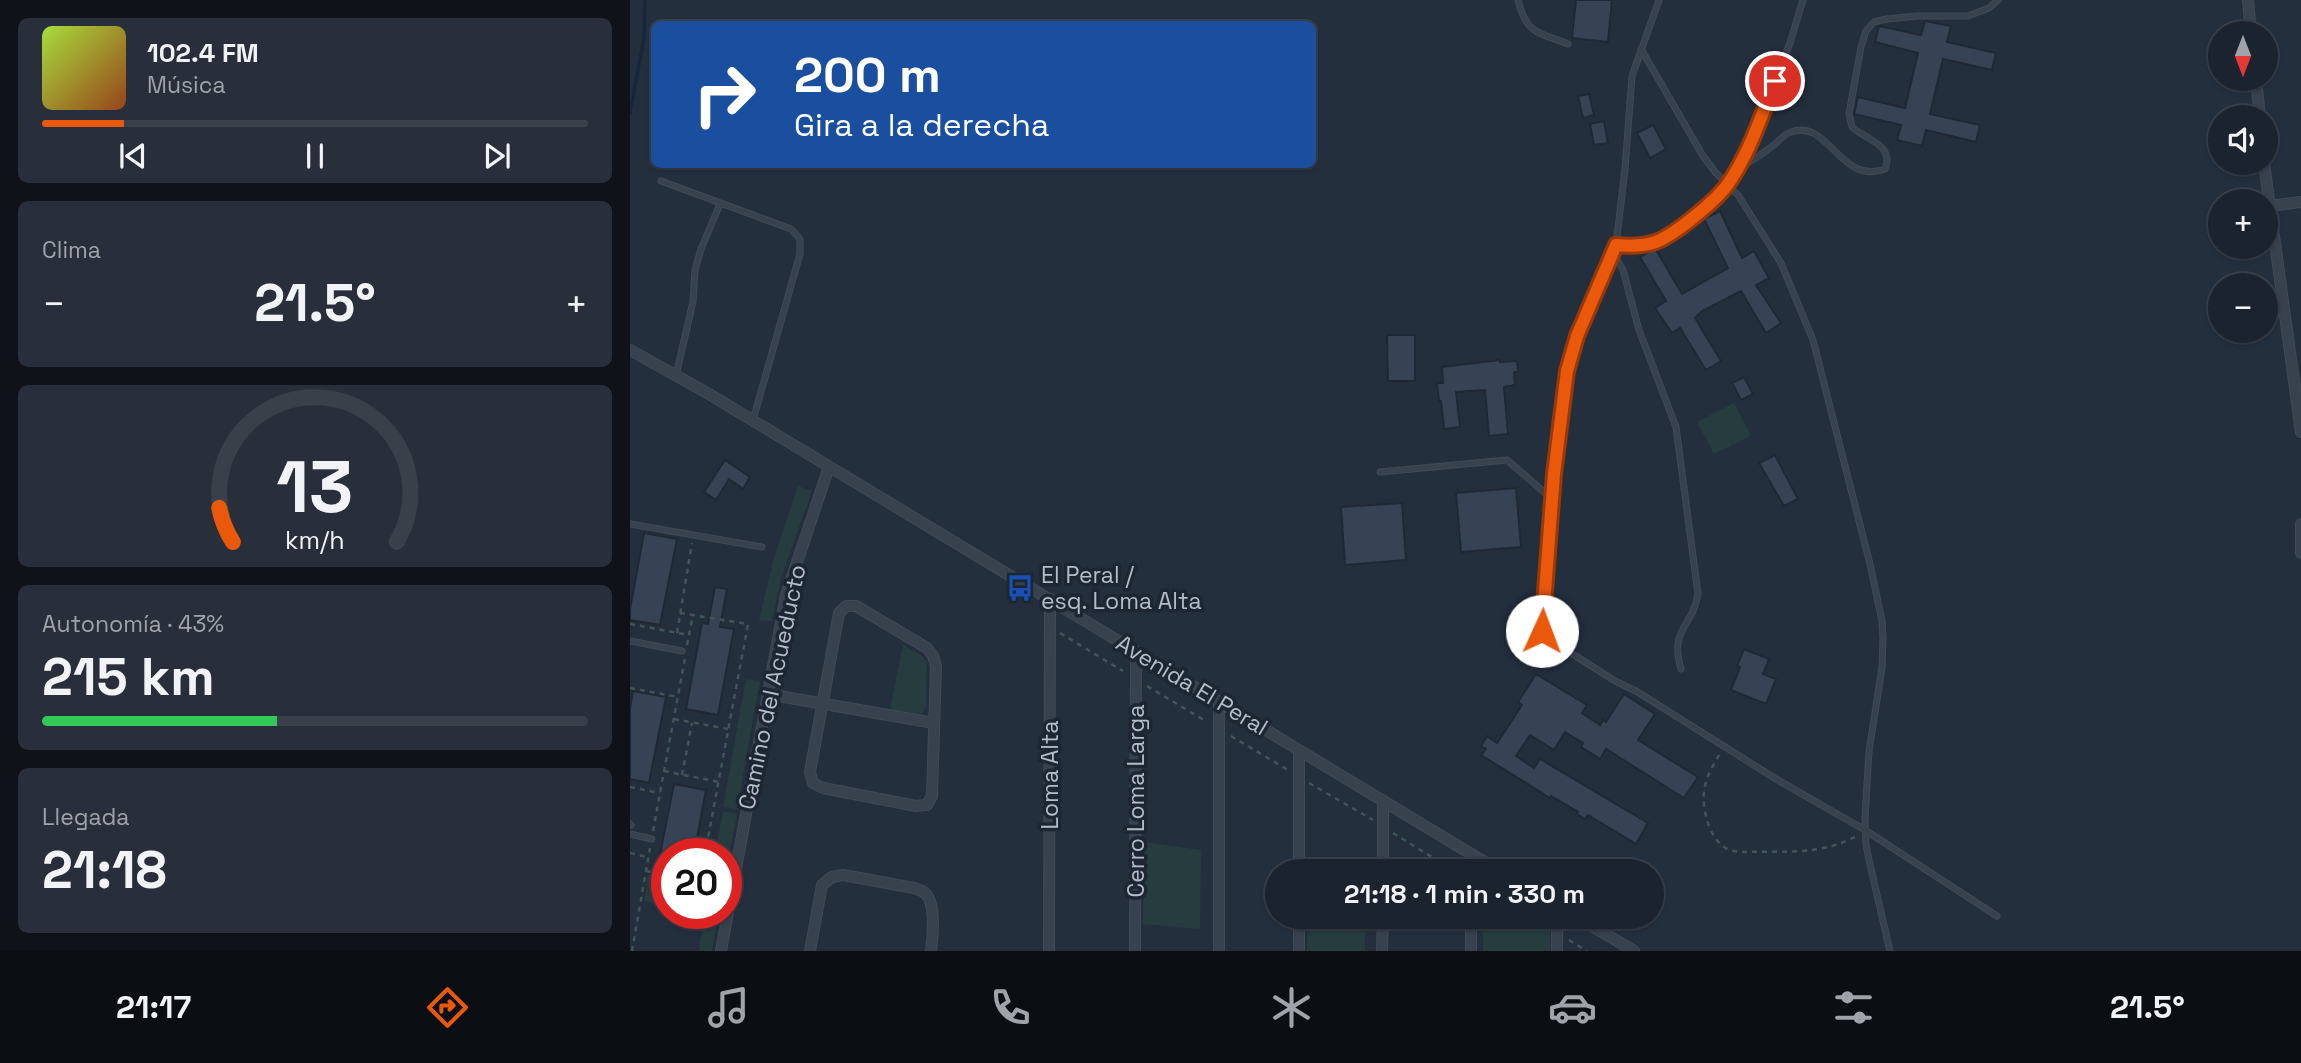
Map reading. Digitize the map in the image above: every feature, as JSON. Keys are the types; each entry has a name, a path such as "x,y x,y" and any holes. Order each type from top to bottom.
{"street":[{"path":"2248,0 2250,21"},
{"path":"2278,205 2301,202"},
{"path":"2277,259 2298,391 2301,432"},
{"name":"Avenida El Peral","path":"630,350 830,467 1480,859"},
{"name":"Camino del Acueducto","path":"720,951 786,595 830,467"},
{"path":"2301,524 2301,552"},
{"name":"Loma Alta","path":"1049,951 1050,599"},
{"path":"846,606 856,606 926,648 933,656 936,666 934,723 932,796 927,804 916,806 823,788 813,783 810,772 839,614 846,606"},
{"name":"Cerro Loma Larga","path":"1135,951 1136,651"},
{"path":"767,694 934,723"},
{"path":"1219,702 1219,951"},
{"path":"1299,750 1299,859"},
{"path":"1383,800 1383,859"},
{"path":"1472,854 1472,859"},
{"path":"810,951 822,885 832,877 843,875 924,892 930,900 934,934 931,951"},
{"path":"1299,929 1299,951"},
{"path":"1382,929 1382,951"},
{"path":"1471,929 1471,951"},
{"path":"1558,929 1558,951"},
{"path":"1597,929 1634,951"}],"lane":[{"path":"1518,0 1522,17 1532,30 1568,44"},
{"path":"1659,0 1631,84 1616,245 1577,336 1570,359 1552,499 1542,631 1564,649 1865,830 1997,916"},
{"path":"1616,245 1641,246 1661,241 1707,206 1728,184 1772,88 1790,43 1802,0"},
{"path":"1737,169 1754,160 1790,132 1799,130 1818,136 1861,172 1874,173 1885,169 1888,163 1887,153 1882,146 1852,127 1849,114 1866,31 1874,22 1887,19 1977,14 1998,0"},
{"path":"1641,49 1703,156 1738,195 1781,263 1813,340 1870,564 1883,638 1882,668 1867,770 1865,830 1890,951"},
{"path":"661,181 791,229 800,239 800,254 752,421"},
{"path":"676,375 693,302 695,270 720,204"},
{"path":"1613,253 1623,270 1639,330 1673,415 1678,436 1698,594 1695,606 1676,643 1681,669"},
{"path":"1380,472 1507,460 1552,499"},
{"path":"630,524 762,547"},
{"path":"630,641 682,651"},
{"path":"630,834 651,839"}],"path":[{"path":"677,633 693,535"},
{"path":"680,613 748,624 708,838"},
{"path":"652,838 693,615"},
{"path":"630,624 689,635"},
{"path":"1050,627 1435,859"},
{"path":"630,688 678,697"},
{"path":"674,719 728,729"},
{"path":"682,775 692,722"},
{"path":"1723,746 1705,785 1704,795 1710,826 1720,844 1730,850 1755,852 1821,849 1843,843 1865,830"},
{"path":"664,771 719,782"},
{"path":"630,787 660,793"},
{"path":"631,950 651,845"},
{"path":"630,853 649,857"},
{"path":"646,871 651,872"}],"green space":[{"path":"1734,403 1751,435 1733,445 1731,441 1732,445 1714,454 1697,422"},
{"path":"798,486 812,491 781,578 772,621 759,620 774,558"},
{"path":"903,645 921,655 927,662 926,707 919,715 890,710"},
{"path":"746,679 760,681 737,809 723,807"},
{"path":"723,811 737,814 732,838 718,838"},
{"path":"1144,842 1201,850 1200,929 1143,924"},
{"path":"648,875 651,875 651,903 644,901"},
{"path":"703,929 716,929 712,951 699,951"},
{"path":"1308,929 1365,929 1365,951 1307,951"},
{"path":"1483,929 1550,931 1550,951 1483,951"}],"building":[{"path":"1576,0 1612,0 1608,42 1572,38"},
{"path":"1925,21 1951,26 1947,42 1996,53 1992,70 1943,59 1930,114 1980,125 1976,142 1926,130 1922,146 1897,140 1901,125 1854,114 1858,97 1905,108 1918,53 1875,42 1879,26 1921,35"},
{"path":"1589,94 1594,115 1583,118 1578,96"},
{"path":"1604,121 1608,143 1594,145 1590,124"},
{"path":"1653,125 1666,149 1650,158 1637,133"},
{"path":"1720,211 1742,258 1754,251 1769,278 1756,285 1781,323 1766,333 1741,291 1702,311 1695,318 1721,361 1706,370 1680,328 1672,333 1655,308 1666,301 1640,257 1655,248 1682,294 1728,268 1704,219"},
{"path":"1387,335 1415,335 1415,381 1388,381"},
{"path":"1500,360 1517,361 1515,385 1504,387 1508,434 1489,436 1485,390 1456,392 1460,427 1444,429 1437,383 1443,383 1442,367"},
{"path":"1744,377 1753,394 1741,400 1732,383"},
{"path":"1775,455 1798,499 1784,506 1759,463"},
{"path":"725,460 750,477 743,489 729,479 716,500 704,492"},
{"path":"1516,488 1521,547 1461,552 1456,493"},
{"path":"1402,503 1406,560 1345,565 1341,507"},
{"path":"644,533 677,539 660,625 630,620"},
{"path":"715,587 727,589 720,627 734,629 718,715 686,709 702,623 708,624"},
{"path":"1744,649 1769,659 1763,674 1776,679 1766,704 1731,690"},
{"path":"1536,674 1587,705 1582,713 1600,725 1603,720 1606,722 1624,694 1655,714 1638,740 1698,777 1684,798 1606,749 1600,759 1581,747 1583,743 1565,732 1554,750 1530,735 1516,756 1534,768 1540,759 1648,823 1636,844 1588,815 1585,819 1577,814 1578,812 1551,796 1550,798 1481,755 1486,749 1481,746 1487,736 1497,743 1522,705 1518,702"},
{"path":"633,691 666,697 649,783 630,779 630,708"},
{"path":"674,784 706,790 697,838 663,838"}],"waterway":[{"path":"630,113 644,37 645,0"}],"place":[{"name":"El Peral / esq. Loma Alta","path":"1020,588"}],"route":[{"path":"1542,631 1554,474 1567,371 1577,336 1616,245 1641,246 1661,241 1707,206 1728,184 1775,81"}]}
